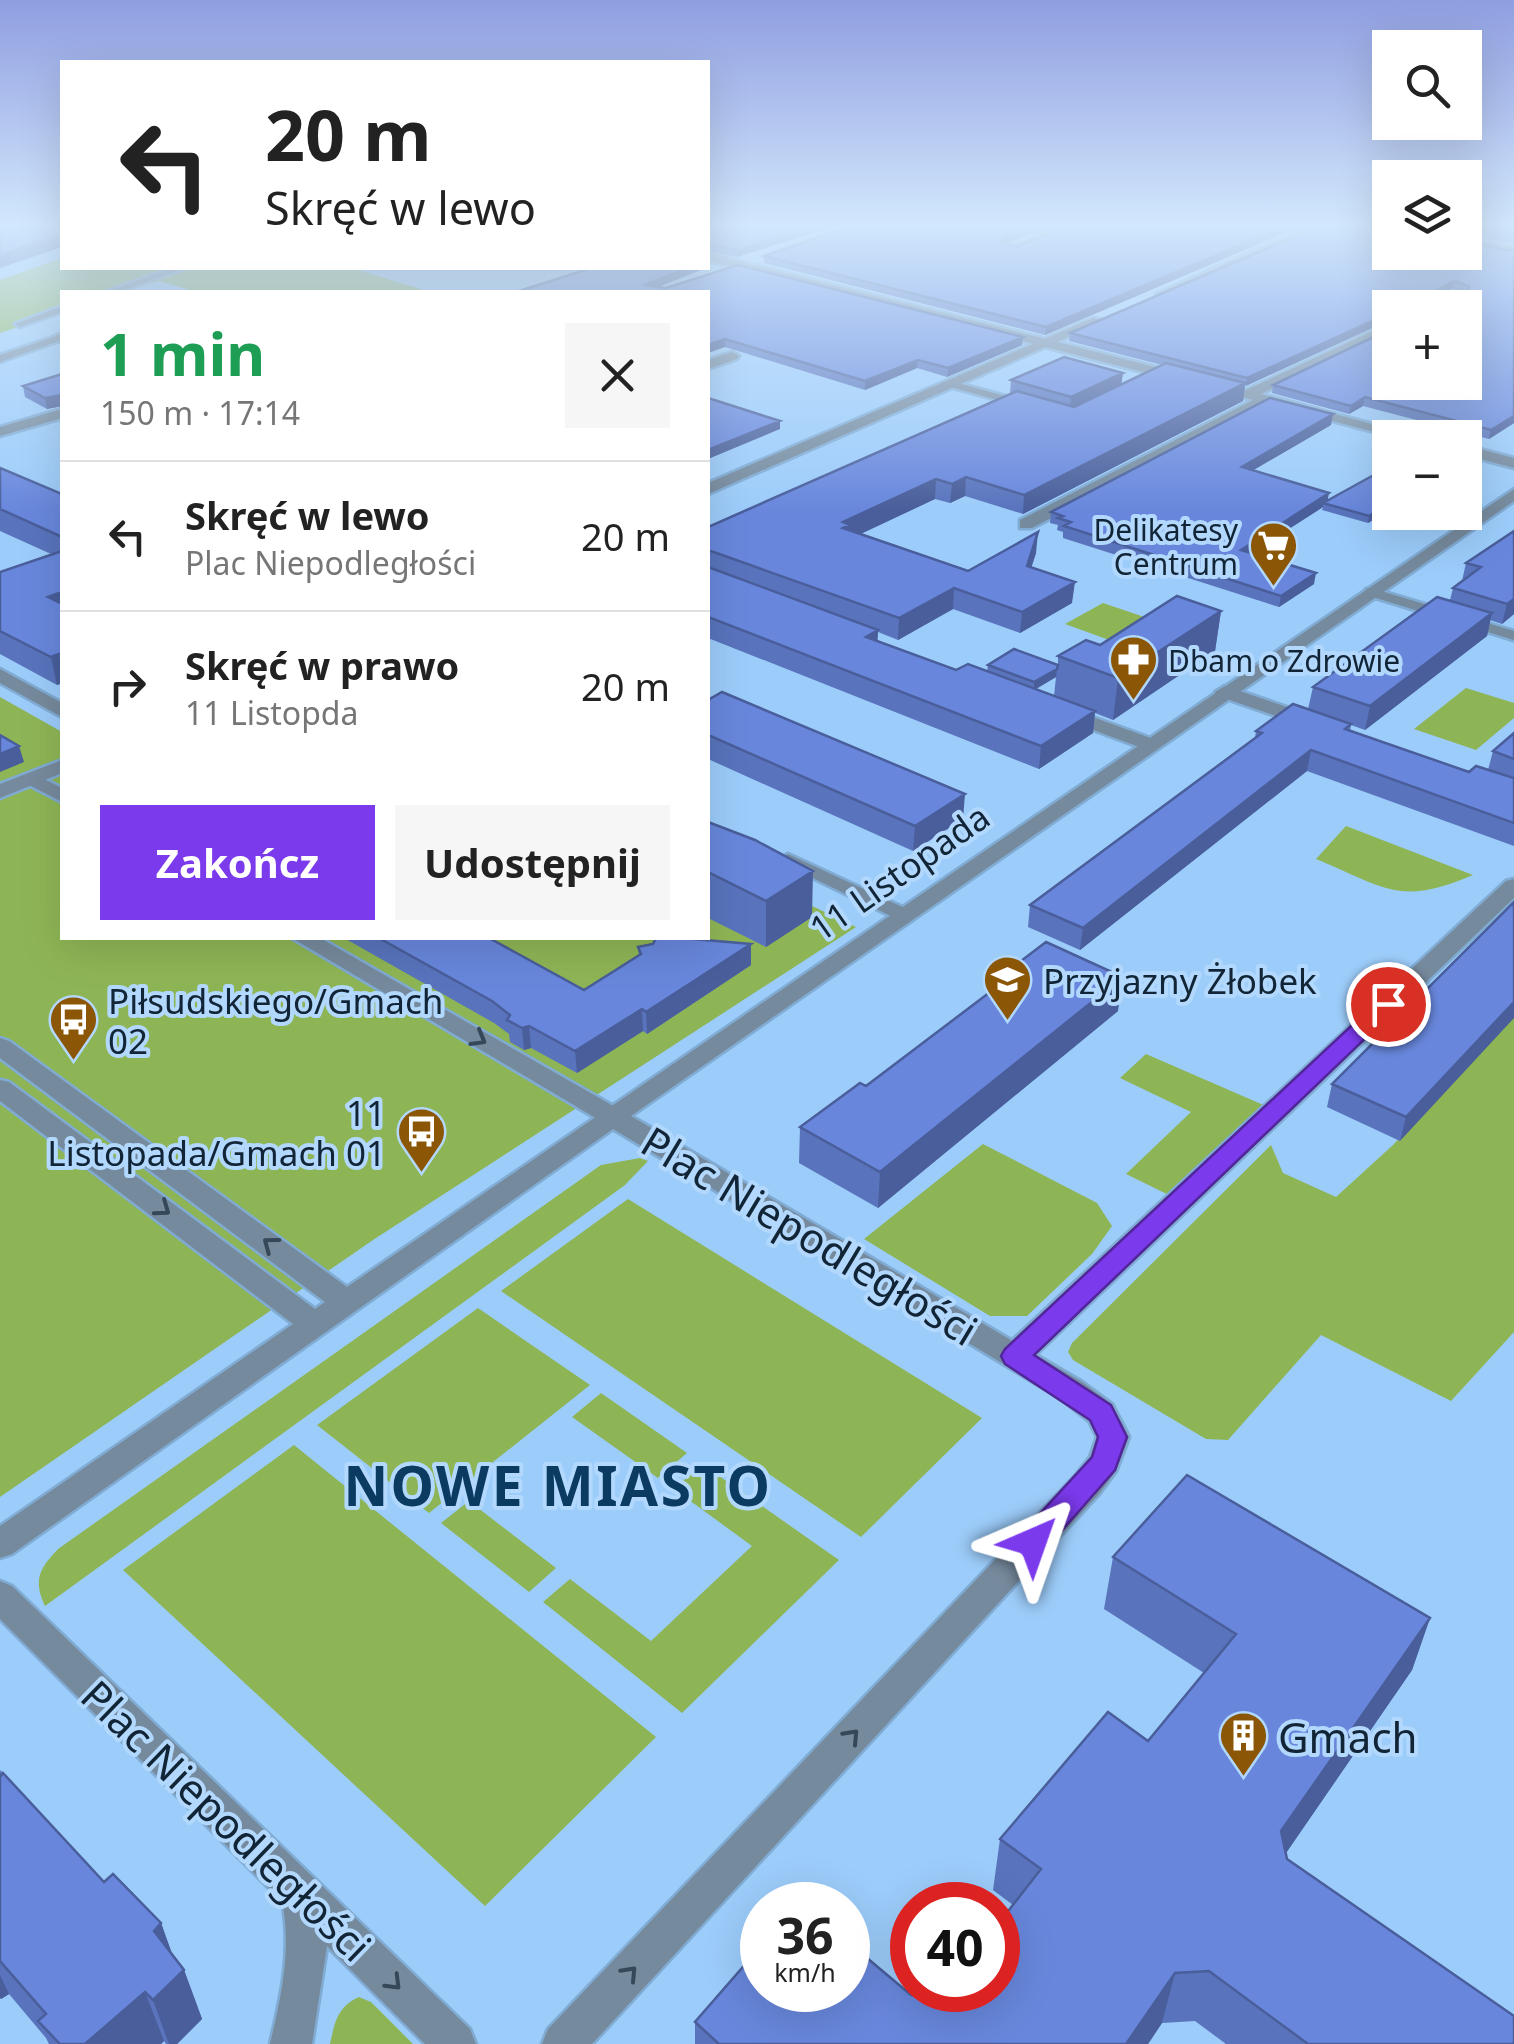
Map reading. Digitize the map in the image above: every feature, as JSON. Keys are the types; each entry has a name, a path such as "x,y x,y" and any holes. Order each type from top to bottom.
{"street":[{"path":"958,320 1372,426"},
{"path":"710,488 1100,320"},
{"path":"1249,394 1372,336"},
{"path":"710,364 732,356"},
{"path":"1026,524 1267,399"},
{"path":"0,432 60,414"},
{"path":"1482,454 1514,462"},
{"name":"11 Listopada","path":"0,1544 1514,494"},
{"path":"0,675 60,710"},
{"path":"1225,692 1337,731"},
{"path":"1048,707 1149,744"},
{"path":"0,792 60,767"},
{"path":"32,778 60,795"},
{"path":"1015,1356 1514,886"},
{"name":"Plac Niepodległości","path":"307,940 1015,1356 1101,1413 1112,1437 1105,1462 563,2044"},
{"path":"0,1046 331,1314"},
{"path":"0,1088 331,1314"},
{"name":"Plac Niepodległości","path":"0,1596 455,2044"},
{"path":"291,2044 308,1952 308,1922 299,1890"}],"lane":[{"path":"20,324 30,320"},
{"path":"0,360 60,339"},
{"path":"1142,384 1165,373"},
{"path":"951,384 1038,408"},
{"path":"989,394 1007,386"},
{"path":"1371,592 1514,636"},
{"path":"763,847 904,915"}],"green space":[{"path":"0,320 39,320 0,333"},
{"path":"1103,603 1171,626 1134,649 1065,624"},
{"path":"1466,688 1514,703 1514,718 1476,750 1414,729"},
{"path":"0,697 60,731 60,940 710,940 710,857 856,927 373,1240 0,1497"},
{"path":"1346,826 1473,875 1427,890 1392,890 1316,859"},
{"path":"1514,1014 1514,1332 1451,1401 1321,1335 1228,1440 1206,1439 1073,1360 1068,1352 1072,1343 1271,1145 1283,1173 1336,1197 1393,1145"},
{"path":"1146,1054 1275,1110 1179,1200 1126,1174 1191,1112 1120,1078"},
{"path":"983,1144 1097,1203 1112,1226 1092,1254 1027,1316 990,1316 864,1239"},
{"path":"640,1158 648,1161 625,1185 45,1606 39,1589 40,1575 58,1549 601,1165"},
{"path":"628,1199 982,1418 861,1537 501,1291"},
{"path":"478,1308 590,1385 429,1513 317,1425"},
{"path":"601,1393 687,1453 658,1478 572,1417"},
{"path":"294,1445 656,1737 485,1906 123,1570"},
{"path":"702,1464 839,1560 682,1713 543,1602 570,1579 651,1641 752,1546 674,1489"},
{"path":"469,1501 556,1568 529,1592 441,1523"},
{"path":"359,1997 371,2002 413,2044 330,2044 341,2010"}],"building":[{"path":"710,320 957,320 1023,337 948,368 918,360 865,381 725,339 710,344"},
{"path":"1020,320 1062,320 1046,327"},
{"path":"1099,320 1372,321 1247,378 1070,333"},
{"path":"1482,320 1514,320 1514,416 1491,430 1482,428 1482,420 1453,420 1376,400 1482,400"},
{"path":"1372,338 1372,399 1365,397 1351,406 1273,385"},
{"path":"1064,357 1123,373 1071,397 1011,380"},
{"path":"1166,363 1245,383 1024,495 966,477 952,484 936,479 843,522 850,525 843,528 968,571 1038,532 1027,566 1075,582 1022,612 954,588 899,618 710,551 710,526 1017,391 1074,407"},
{"path":"60,375 60,395 45,398 23,386"},
{"path":"1270,398 1333,414 1242,467 1329,493 1241,550 1316,573 1281,596 1064,526 1071,522 1051,512"},
{"path":"710,399 780,421 710,449"},
{"path":"0,468 60,493 60,536 0,509"},
{"path":"1372,476 1369,516 1323,503"},
{"path":"1514,531 1514,599 1507,604 1453,588 1481,567 1466,563"},
{"path":"60,552 60,593 48,597 60,603 60,655 51,657 0,631 0,572"},
{"path":"710,568 878,630 866,637 956,670 968,664 1095,711 1041,746 710,618"},
{"path":"1177,596 1221,611 1118,678 1058,656 1086,640 1100,645"},
{"path":"1437,597 1492,613 1370,706 1313,687"},
{"path":"1014,649 1058,665 1057,669 1034,682 988,665"},
{"path":"722,692 965,794 915,826 710,736 710,699"},
{"path":"1293,704 1351,724 1345,729 1469,772 1476,766 1514,778 1514,823 1311,750 1083,928 1030,905 1262,733 1256,731"},
{"path":"1514,733 1514,759 1493,751"},
{"path":"0,735 19,746 0,754"},
{"path":"710,823 755,840 813,871 766,901 710,873"},
{"path":"1514,902 1514,1002 1406,1117 1332,1084"},
{"path":"383,940 493,940 584,990 641,954 638,947 655,940 751,944 646,1012 642,1009 575,1051 529,1026 522,1028 507,1020 510,1015"},
{"path":"1046,942 1123,977 880,1172 800,1127 860,1083 866,1086 1002,983 996,980"},
{"name":"Gmach","path":"1187,1475 1430,1618 1281,1831 1287,1859 1514,2016 1514,2044 1308,2044 1209,1971 1175,1973 1126,2044 719,2044 695,2022 740,1970 740,2012 870,2012 870,1961 890,1977 890,2012 1020,2012 1020,1896 1041,1869 1000,1839 1108,1712 1148,1741 1236,1634 1113,1557"},
{"path":"3,1773 104,1882 113,1874 161,1923 154,1931 184,1970 153,2000 145,1992 85,2044 60,2044 38,2021 46,2014 0,1961"}],"place":[{"name":"Delikatesy Centrum","path":"1273,588"},
{"name":"Dbam o Zdrowie","path":"1133,702"},
{"name":"Przyjazny Żłobek","path":"1008,1022"},
{"name":"Piłsudskiego/Gmach 02","path":"73,1062"},
{"name":"11 Listopada/Gmach 01","path":"421,1174"},
{"name":"Gmach","path":"1243,1778"}],"district":[{"name":"NOWE MIASTO","path":"558,1484"}],"route":[{"path":"1033,1542 1105,1462 1112,1437 1101,1413 1015,1356 1388,1004"}]}
